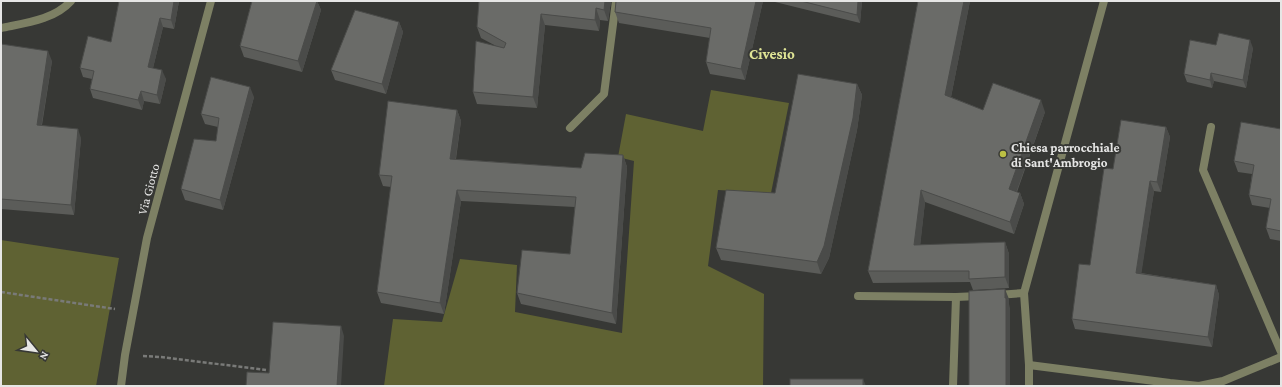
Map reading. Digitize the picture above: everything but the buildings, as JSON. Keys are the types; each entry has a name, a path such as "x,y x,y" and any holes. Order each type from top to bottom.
{"street":[{"path":"1,28 37,21 65,8 71,1"},
{"name":"Via Giotto","path":"121,386 125,355 147,238 211,1"},
{"path":"570,128 604,94 616,1"},
{"path":"1029,386 1024,293 1104,1"},
{"path":"1211,127 1203,170 1281,352"},
{"path":"858,296 956,297 1024,293"},
{"path":"953,386 956,297"},
{"path":"1029,364 1170,385 1199,386 1223,381 1281,357"}],"path":[{"path":"1,292 133,312"},
{"path":"125,355 161,357 266,370"}],"green space":[{"path":"711,90 789,103 771,193 718,190 708,266 764,294 763,386 384,386 393,319 442,322 460,259 517,265 515,312 622,333 634,161 618,157 626,114 703,131"},
{"path":"1,240 119,258 96,386 1,386"}],"place":[{"name":"Chiesa parrocchiale di Sant'Ambrogio","path":"1003,154"}],"district":[{"name":"Civesio","path":"772,54"}]}
